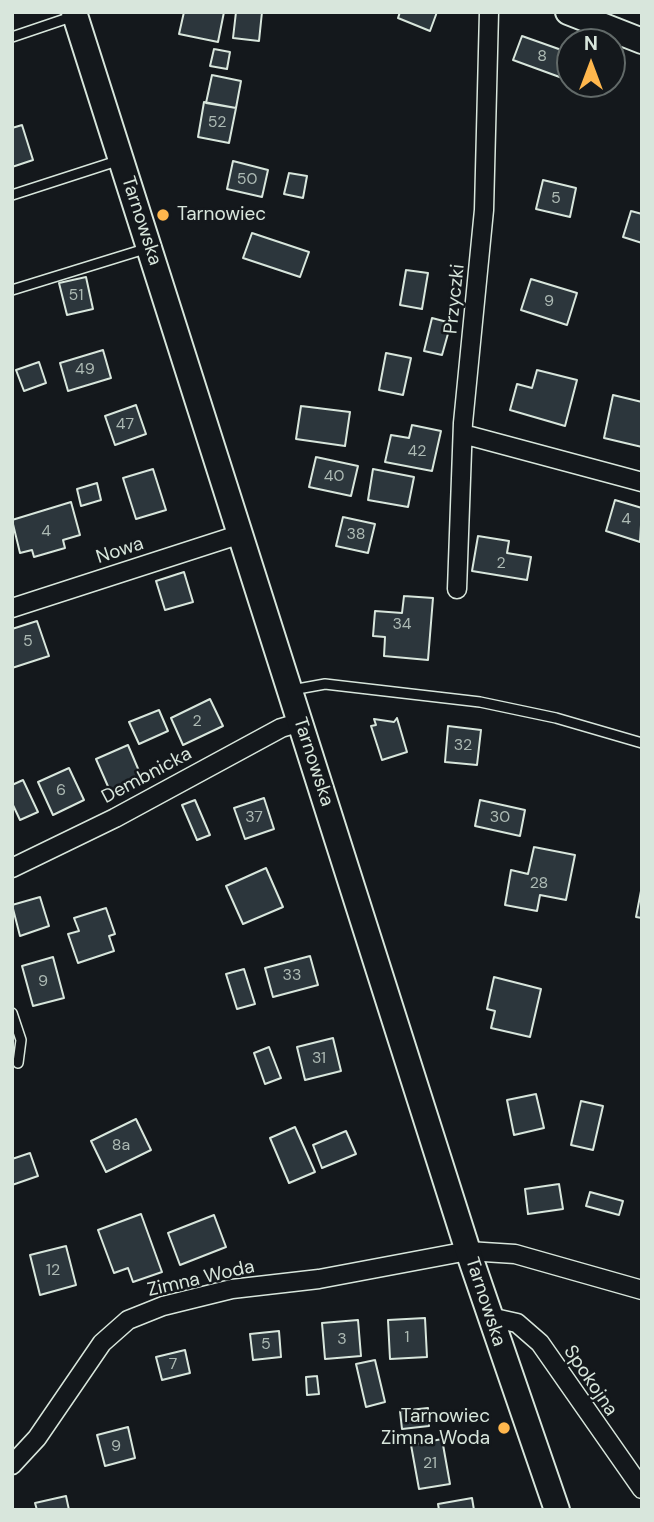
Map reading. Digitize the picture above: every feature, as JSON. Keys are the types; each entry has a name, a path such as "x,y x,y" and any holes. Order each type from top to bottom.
{"main road":[{"path":"568,12 642,41"},
{"name":"Tarnowska","path":"75,14 468,1251 557,1510"}],"street":[{"name":"Przyczki","path":"457,589 463,434 485,210 489,12"},
{"path":"463,434 642,482"},
{"name":"Nowa","path":"12,608 241,534"},
{"name":"Dembnicka","path":"12,868 115,818 281,728 300,722"},
{"name":"Zimna Woda","path":"12,1465 37,1438 102,1343 128,1320 163,1306 232,1289 319,1279 468,1251 515,1255 642,1290"},
{"name":"Spokojna","path":"490,1317 517,1323 540,1343 642,1489"}],"lane":[{"path":"12,37 75,14"},
{"path":"12,195 121,159"},
{"path":"12,290 150,247"},
{"path":"290,691 325,684 480,702 556,718 642,743"},
{"path":"12,1013 20,1040 18,1063"}],"building":[{"path":"184,12 224,12 218,42 179,34"},
{"path":"236,12 262,12 259,41 233,38"},
{"path":"400,12 437,12 430,31 398,18"},
{"path":"522,36 556,48 556,76 513,60"},
{"path":"214,49 230,52 227,69 210,66"},
{"path":"212,75 241,81 236,108 206,103"},
{"path":"204,102 236,108 229,143 198,137"},
{"path":"22,125 33,160 12,167 12,128"},
{"path":"233,161 268,170 262,197 227,189"},
{"path":"289,173 307,176 303,198 284,194"},
{"path":"543,180 576,188 570,217 536,209"},
{"path":"631,211 642,214 642,243 623,237"},
{"path":"252,233 309,252 300,277 243,258"},
{"path":"406,270 428,273 422,309 400,305"},
{"path":"86,277 93,309 67,315 59,283"},
{"path":"531,279 577,293 567,325 521,310"},
{"path":"432,318 451,323 442,355 424,351"},
{"path":"103,350 111,378 68,391 60,363"},
{"path":"386,353 411,358 403,395 379,390"},
{"path":"39,362 46,383 24,391 16,370"},
{"path":"537,370 577,380 565,426 510,410 517,384 532,388"},
{"path":"613,395 642,402 642,447 604,438"},
{"path":"136,405 146,434 115,445 105,416"},
{"path":"301,406 350,412 345,446 296,439"},
{"path":"412,425 441,431 432,471 385,462 391,435 409,438"},
{"path":"316,457 358,466 351,496 309,487"},
{"path":"153,469 166,510 136,519 123,478"},
{"path":"373,469 414,477 408,507 368,500"},
{"path":"97,483 101,500 81,506 77,489"},
{"path":"615,500 642,508 640,542 606,531"},
{"path":"71,502 80,535 63,540 65,548 34,557 32,550 20,553 12,520"},
{"path":"343,517 375,524 368,553 336,546"},
{"path":"478,536 509,541 507,553 531,557 527,580 472,571"},
{"path":"184,572 193,602 165,610 156,581"},
{"path":"404,596 433,598 428,660 384,656 385,637 373,636 375,611 402,613"},
{"path":"37,621 49,656 12,668 12,629"},
{"path":"210,699 223,726 183,745 171,718"},
{"path":"159,710 168,731 139,744 129,722"},
{"path":"397,718 407,752 382,760 371,726 376,725 374,719 394,722"},
{"path":"448,726 481,730 477,765 445,762"},
{"path":"128,745 142,778 110,791 96,759"},
{"path":"69,768 84,800 53,815 38,782"},
{"path":"23,780 38,812 20,820 12,803 12,785"},
{"path":"264,798 274,829 245,839 234,808"},
{"path":"195,800 210,835 197,840 182,805"},
{"path":"480,800 525,810 520,836 475,826"},
{"path":"534,847 575,855 566,900 540,895 537,911 505,905 511,870 528,874"},
{"path":"266,868 283,907 243,924 226,886"},
{"path":"642,891 642,918 636,917"},
{"path":"40,897 49,926 20,936 12,905"},
{"path":"106,908 115,934 109,936 114,951 78,963 68,934 79,931 74,918"},
{"path":"310,956 318,985 273,997 265,968"},
{"path":"53,957 64,998 33,1006 22,966"},
{"path":"244,969 255,1004 237,1009 226,974"},
{"path":"494,977 541,989 530,1037 491,1028 495,1011 487,1009"},
{"path":"333,1038 341,1071 305,1080 297,1047"},
{"path":"269,1047 281,1078 265,1084 254,1053"},
{"path":"536,1094 544,1128 514,1135 507,1100"},
{"path":"581,1101 603,1106 593,1150 571,1145"},
{"path":"136,1119 151,1150 106,1172 91,1141"},
{"path":"295,1127 315,1172 289,1183 270,1138"},
{"path":"346,1131 356,1154 322,1168 313,1145"},
{"path":"30,1153 38,1176 12,1185 12,1159"},
{"path":"559,1184 563,1209 528,1214 525,1189"},
{"path":"590,1192 623,1201 619,1215 586,1206"},
{"path":"141,1214 162,1272 133,1282 128,1268 114,1273 98,1230"},
{"path":"214,1215 226,1247 180,1265 168,1233"},
{"path":"66,1246 76,1285 40,1295 30,1255"},
{"path":"425,1318 427,1357 390,1359 388,1320"},
{"path":"358,1320 361,1356 325,1359 322,1323"},
{"path":"279,1331 281,1357 253,1360 250,1334"},
{"path":"185,1350 190,1373 162,1380 156,1357"},
{"path":"375,1360 385,1402 366,1407 356,1364"},
{"path":"317,1376 319,1394 307,1395 306,1377"},
{"path":"428,1408 429,1426 402,1429 400,1411"},
{"path":"128,1427 135,1458 105,1466 97,1435"},
{"path":"442,1439 450,1484 419,1489 411,1445"},
{"path":"66,1496 69,1510 37,1510 35,1503"},
{"path":"472,1498 474,1510 439,1510 438,1504"}],"place":[{"name":"Tarnowiec","path":"163,215"},
{"name":"Tarnowiec Zimna Woda","path":"504,1428"}]}
